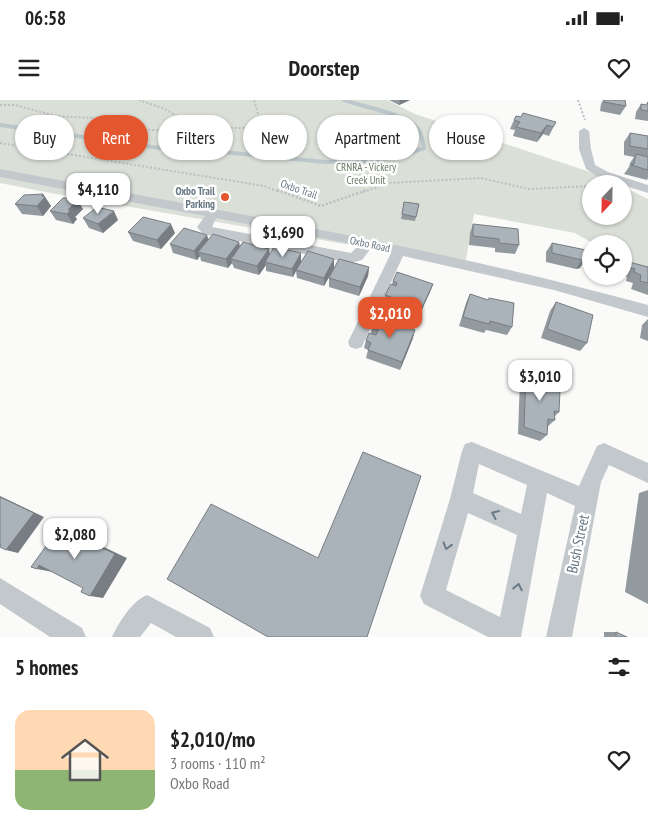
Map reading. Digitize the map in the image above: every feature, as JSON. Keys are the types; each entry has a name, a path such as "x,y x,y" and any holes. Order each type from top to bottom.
{"street":[{"path":"584,131 585,149 590,167 618,180 648,189"},
{"name":"Oxbo Road","path":"0,173 213,213 204,227 208,231 351,258 357,257 368,243 554,285 648,311"},
{"path":"356,342 399,250"},
{"path":"539,479 508,636 432,596 461,499 472,451 539,479 587,500"},
{"name":"Bush Street","path":"559,637 591,481 604,453 648,473"},
{"path":"461,499 530,529"},
{"path":"0,590 73,637"},
{"path":"126,637 147,607 202,637"}],"path":[{"path":"139,100 175,115"},
{"path":"233,128 246,128 259,118 254,100"},
{"path":"0,104 15,105 56,116 93,118 104,124 128,130 158,130"},
{"name":"Oxbo Trail","path":"0,143 264,186 321,206 389,183 439,182 481,178 529,189 582,186"}],"green space":[{"name":"CRNRA - Vickery Creek Unit","path":"0,100 387,100 418,115 317,115 317,160 419,160 419,115 429,119 429,160 503,160 503,143 598,175 582,175 582,225 632,225 632,191 648,199 648,268 632,263 632,235 582,235 582,237 575,233 474,214 465,265 0,183"}],"building":[{"path":"605,100 625,100 626,106 604,102"},
{"path":"648,102 648,111 641,110 641,104 646,105"},
{"path":"523,113 556,122 553,127 547,125 541,133 516,127 520,122 514,120 516,116 521,117"},
{"path":"630,133 648,136 648,149 630,146"},
{"path":"636,154 648,157 648,170 631,165 634,164"},
{"path":"43,194 42,196 45,197 37,206 15,204 24,195"},
{"path":"63,198 76,198 74,200 77,200 68,210 71,210 67,214 50,211"},
{"path":"404,202 419,204 416,217 402,214"},
{"path":"97,207 114,211 98,224 83,218"},
{"path":"143,217 171,224 157,240 128,232"},
{"path":"473,224 518,229 519,245 499,243 499,239 473,236"},
{"path":"184,228 207,235 194,251 170,244"},
{"path":"213,234 239,242 226,259 198,252"},
{"path":"243,242 269,249 257,266 231,259"},
{"path":"552,243 582,249 582,260 552,253"},
{"path":"274,247 301,253 292,269 265,262"},
{"path":"308,251 334,259 324,278 296,270"},
{"path":"339,259 369,267 360,287 329,278"},
{"path":"632,263 648,267 648,283 640,281 641,275 634,272 635,269 632,268"},
{"path":"397,272 433,284 420,312 389,301 391,297 385,295 391,284 396,286 397,283 393,281"},
{"path":"470,294 488,300 489,298 514,303 512,327 490,321 489,324 463,317"},
{"path":"556,302 593,315 587,343 547,329"},
{"path":"377,316 415,330 402,362 368,350 371,343 366,340 369,333 376,335 378,330 372,326"},
{"path":"526,372 556,379 555,389 560,390 559,412 554,411 555,420 548,419 547,435 524,427"},
{"path":"363,452 421,476 367,637 268,637 167,579 211,504 318,558"},
{"path":"0,497 34,513 6,550 0,547"},
{"path":"59,528 115,554 90,596 81,592 83,588 39,565 37,569 31,567"},
{"path":"616,632 627,637 616,637"}],"waterway":[{"path":"0,125 166,149 222,152 325,162 363,161 398,157 424,148 418,129 403,118 344,100"}],"place":[{"name":"Oxbo Trail Parking","path":"225,197"}]}
